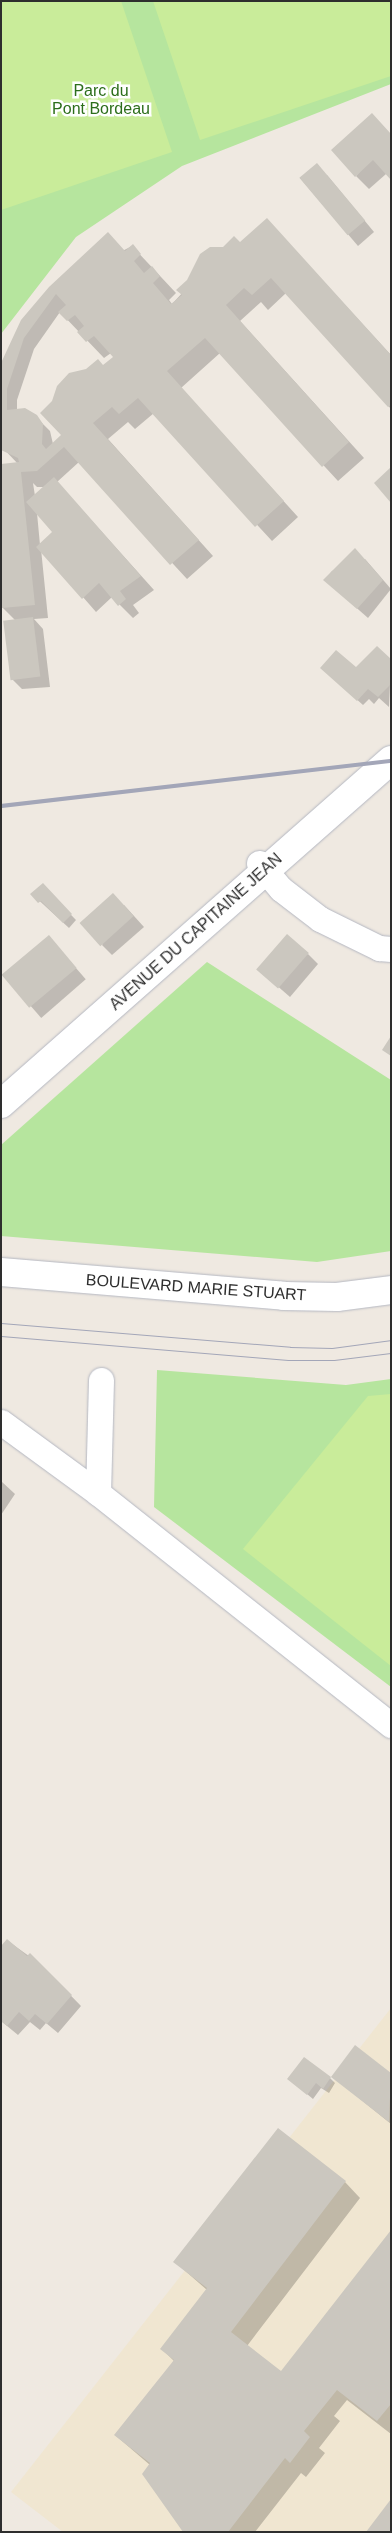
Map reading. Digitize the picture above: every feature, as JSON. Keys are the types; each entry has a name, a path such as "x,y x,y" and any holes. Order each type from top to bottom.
{"main road":[{"name":"AVENUE DU CAPITAINE JEAN","path":"1,1104 391,747"},
{"name":"AVENUE DU CAPITAINE JEAN","path":"1,1086 391,760"},
{"path":"1,1258 332,1282 391,1274"},
{"name":"BOULEVARD MARIE STUART","path":"1,1272 284,1296 337,1297 391,1290"}],"street":[{"path":"262,866 281,889 320,919 379,948 391,949"},
{"path":"98,1492 101,1380"},
{"path":"1,1422 98,1492 391,1725"}],"shaded area":[{"path":"391,2008 391,2532 63,2532 11,2492"}],"green space":[{"name":"Parc du Pont Bordeau","path":"1,1 391,1 391,84 182,166 76,237 1,334"},
{"path":"1,1 121,1 172,152 1,210"},
{"path":"153,1 391,1 391,76 200,140"},
{"path":"207,962 391,1080 391,1251 317,1262 1,1236 1,1145"},
{"path":"157,1370 346,1385 391,1379 391,1687 154,1507"},
{"path":"391,1394 391,1666 243,1549 368,1396"}],"building":[{"path":"372,113 391,134 391,180 373,160 355,177 331,150"},
{"path":"317,163 365,220 348,235 299,178"},
{"path":"267,218 391,355 391,405 388,407 271,278 252,295 244,288 226,305 349,442 322,467 205,338 167,371 284,501 255,527 138,398 119,414 112,407 93,423 199,540 170,565 64,447 37,471 21,472 35,605 2,608 1,464 19,462 18,458 1,450 1,363 21,320 49,287 108,232 125,251 133,244 141,254 134,261 144,273 152,266 160,276 153,283 171,304 182,295 176,290 187,280 200,254 210,247 223,247 234,236 240,242","holes":["56,294 66,305 58,312 67,321 75,315 84,326 77,332 86,342 94,336 113,357 103,365 98,359 86,369 69,373 57,386 52,401 40,413 61,435 46,449 42,444 43,424 37,415 25,408 7,410 7,389 24,338"]},
{"path":"391,467 391,503 374,483"},
{"path":"54,477 141,576 120,591 126,599 118,606 99,583 82,599 36,547 52,532 26,502"},
{"path":"355,548 383,580 357,609 323,580"},
{"path":"33,617 40,677 11,680 3,621"},
{"path":"377,646 391,659 391,684 378,697 368,689 357,701 320,668 336,650 356,667"},
{"path":"43,883 72,914 63,923 41,901 38,903 30,894"},
{"path":"113,893 134,916 100,946 80,923"},
{"path":"287,934 309,953 278,988 256,969"},
{"path":"49,935 77,968 29,1008 2,975"},
{"path":"391,1036 391,1056 382,1050"},
{"path":"7,1939 27,1956 30,1953 72,1995 47,2024 35,2014 29,2021 19,2012 7,2026 1,2021 1,1946"},
{"path":"355,2045 391,2073 389,2122 331,2077"},
{"path":"304,2057 331,2077 323,2089 316,2083 307,2095 287,2079"},
{"path":"278,2128 346,2181 231,2332 281,2371 391,2230 391,2404 377,2421 337,2390 304,2431 310,2437 290,2463 285,2458 228,2532 183,2532 142,2474 150,2463 114,2435 174,2360 160,2349 207,2288 173,2262"},
{"path":"391,2499 391,2532 366,2532"}],"tram line":[{"path":"1,1323 290,1347 332,1348 391,1340"},
{"path":"1,1336 288,1360 334,1360 391,1353"}],"railway":[{"path":"1,806 391,761"}]}
